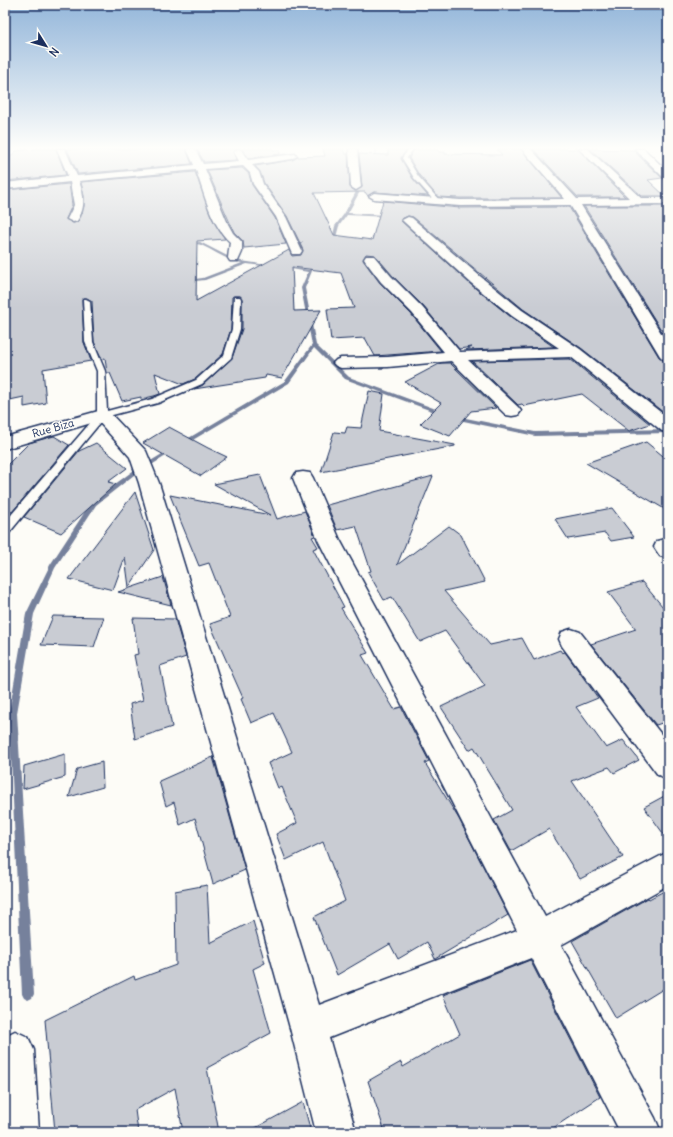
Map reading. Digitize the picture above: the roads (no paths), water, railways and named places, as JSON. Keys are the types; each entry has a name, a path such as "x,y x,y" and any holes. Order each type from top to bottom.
{"street":[{"path":"73,219 79,202"},
{"path":"213,202 229,235 235,240 236,244 234,258"},
{"path":"271,202 281,217 296,251"},
{"path":"439,202 513,202"},
{"path":"574,202 668,356"},
{"path":"408,220 476,280 511,308 575,352 668,427"},
{"path":"370,259 386,279 417,310 456,357 512,411"},
{"path":"341,363 388,362 456,357 575,352"},
{"path":"102,415 139,455 150,483 308,1028 336,1132"},
{"name":"Rue Biza","path":"5,442 102,415"},
{"path":"304,478 329,540 641,1132"},
{"path":"571,639 668,765"},
{"path":"308,1028 540,938 668,868"},
{"path":"15,1050 19,1132"}],"lane":[{"path":"5,530 102,415 155,401 199,382 228,356 236,329 237,299"},
{"path":"86,301 89,342 101,371 102,415"}],"waterway":[{"path":"346,214 352,202"},
{"path":"332,244 337,226 346,214"},
{"path":"346,214 387,216"},
{"path":"397,216 421,217"},
{"path":"188,244 200,243 234,261 271,266"},
{"path":"187,281 204,279 246,263"},
{"path":"310,271 316,263"},
{"path":"283,267 310,271"},
{"path":"310,271 303,288 314,345"},
{"path":"184,443 287,382 314,345"},
{"path":"314,345 347,378 442,413"},
{"path":"456,418 535,434 668,431"},
{"path":"151,463 172,450"},
{"path":"28,994 13,713 30,614 52,567 94,503 137,470"}]}
